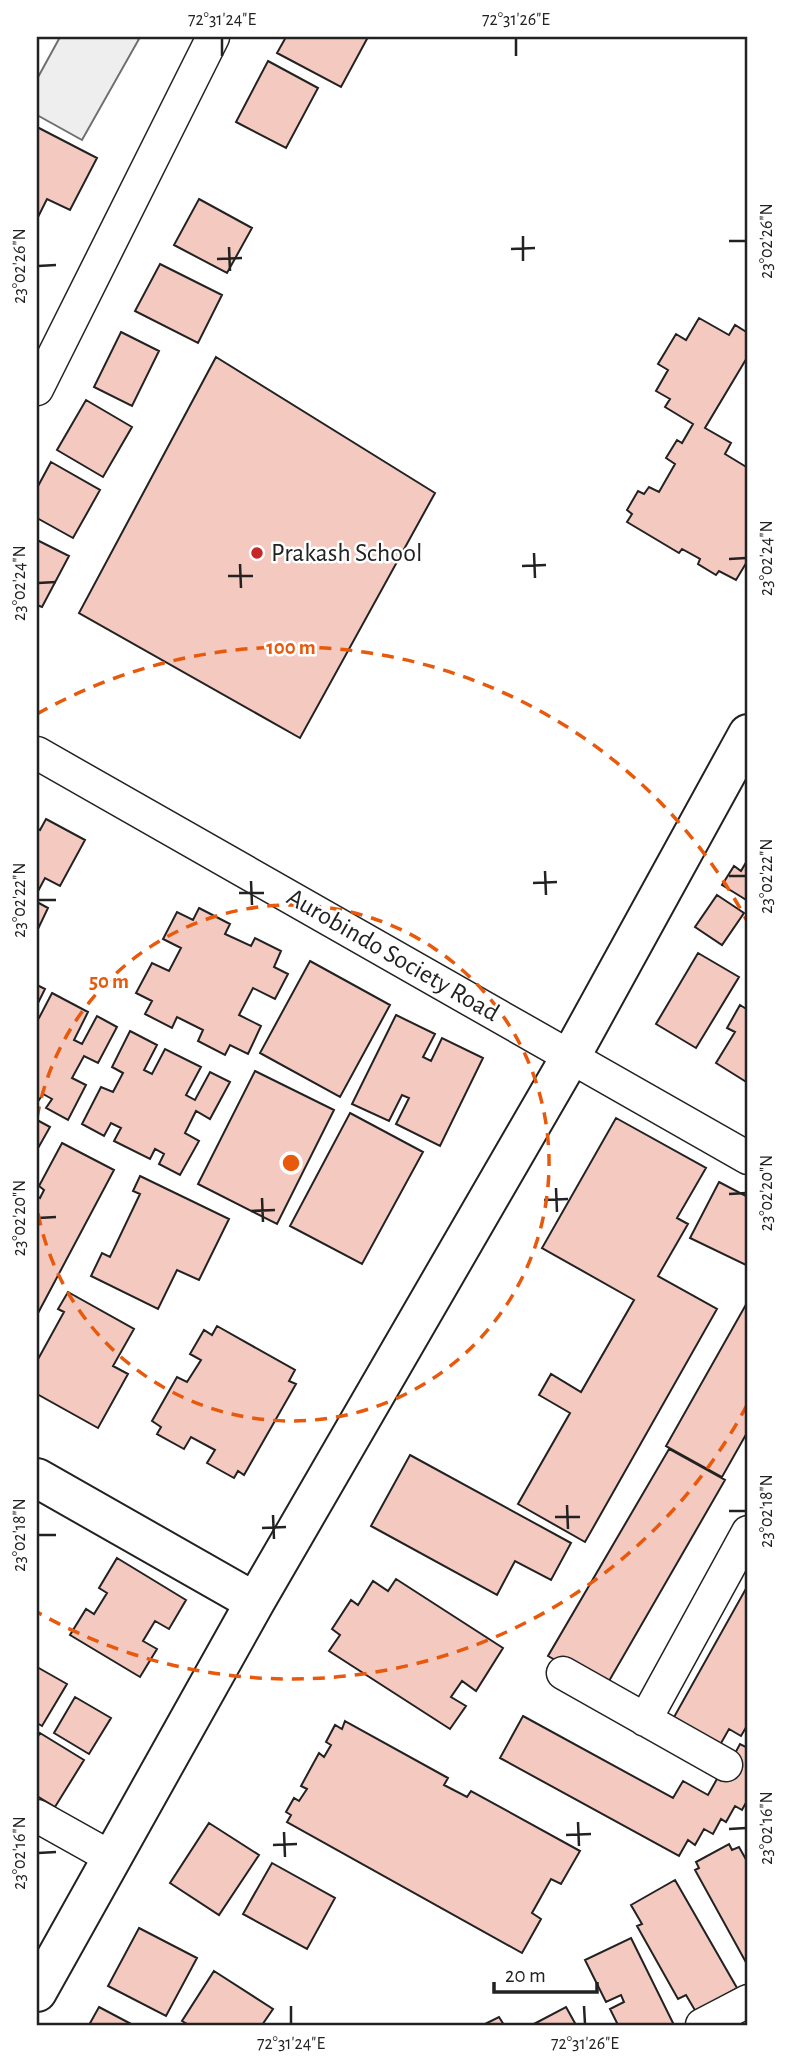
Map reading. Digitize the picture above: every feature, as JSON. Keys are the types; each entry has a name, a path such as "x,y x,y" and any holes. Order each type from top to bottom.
{"street":[{"path":"37,389 213,37"},
{"path":"37,1992 255,1602 571,1056 748,734"},
{"name":"Aurobindo Society Road","path":"37,753 748,1158"},
{"path":"37,1478 255,1602"},
{"path":"645,1720 748,1531"},
{"path":"563,1673 726,1765"},
{"path":"37,1816 112,1858"},
{"path":"702,2025 748,2001"}],"shaded area":[{"path":"60,37 139,39 82,140 37,115 37,79"}],"building":[{"path":"286,37 368,37 341,87 277,53"},
{"path":"268,61 318,88 286,148 236,122"},
{"path":"37,127 97,158 70,210 47,199 37,219"},
{"path":"199,199 252,228 227,273 174,245"},
{"path":"160,264 222,295 198,343 135,311"},
{"path":"699,318 729,335 735,325 748,333 748,356 705,428 731,443 725,454 748,468 748,560 736,580 719,571 716,575 698,564 700,559 682,549 679,553 627,522 632,514 627,510 638,491 644,494 649,487 659,492 675,464 666,458 677,440 682,443 693,424 665,407 670,399 656,391 668,370 658,364 676,334 686,340"},
{"path":"121,332 159,351 132,406 94,387"},
{"name":"Prakash School","path":"216,357 435,493 300,738 79,613"},
{"path":"86,400 132,427 103,477 57,450"},
{"path":"51,462 100,490 73,538 37,518 37,488"},
{"path":"37,540 69,556 42,607 37,605"},
{"path":"46,819 85,840 60,886 45,878 37,893 37,828 40,830"},
{"path":"748,859 748,901 722,885 734,866 741,871"},
{"path":"717,895 744,913 722,945 695,927"},
{"path":"37,902 48,908 37,931"},
{"path":"199,908 230,924 225,934 251,946 255,938 281,951 274,967 288,974 275,999 253,988 239,1015 261,1026 248,1054 230,1045 225,1055 198,1041 203,1030 177,1017 172,1028 145,1014 152,1001 136,993 152,963 169,971 181,948 163,939 177,912 193,920"},
{"path":"698,953 739,977 696,1048 656,1024"},
{"path":"310,961 390,1005 340,1097 260,1053"},
{"path":"37,985 45,989 37,1005"},
{"path":"52,993 88,1012 74,1040 82,1044 97,1016 117,1027 98,1063 84,1056 72,1078 86,1085 68,1120 46,1108 52,1099 43,1094 37,1103 37,1017 39,1018"},
{"path":"740,1005 748,1010 748,1083 716,1063 735,1032 727,1028"},
{"path":"396,1015 435,1034 423,1057 431,1061 442,1038 483,1058 440,1146 396,1124 409,1098 402,1095 389,1121 352,1104"},
{"path":"130,1031 157,1045 144,1070 152,1074 165,1049 201,1067 186,1095 195,1100 210,1072 230,1082 210,1119 196,1111 185,1133 199,1141 180,1175 159,1164 164,1154 155,1149 150,1159 114,1141 121,1128 111,1123 104,1136 82,1124 101,1087 113,1092 123,1073 112,1067"},
{"path":"255,1071 334,1110 277,1224 198,1184"},
{"path":"350,1113 423,1152 362,1264 290,1226"},
{"path":"616,1118 706,1168 677,1218 688,1224 658,1276 717,1309 585,1542 518,1504 570,1413 539,1395 551,1374 581,1392 634,1300 542,1248"},
{"path":"37,1120 50,1127 37,1150"},
{"path":"62,1143 114,1170 37,1315 37,1196 40,1198 44,1190 39,1186"},
{"path":"140,1176 229,1219 199,1280 177,1270 158,1309 91,1276 102,1253 110,1257 140,1194 133,1191"},
{"path":"719,1182 748,1197 748,1266 690,1238"},
{"path":"68,1292 134,1329 113,1366 128,1374 98,1428 37,1394 37,1361 64,1312 58,1309"},
{"path":"748,1301 748,1431 722,1477 666,1446"},
{"path":"217,1326 295,1370 289,1381 296,1384 244,1475 238,1471 234,1478 207,1463 215,1450 191,1437 184,1449 157,1434 161,1427 152,1421 177,1377 187,1382 201,1360 190,1354 204,1330 212,1335"},
{"path":"669,1449 725,1480 605,1688 548,1656"},
{"path":"410,1455 571,1543 551,1580 515,1561 497,1595 371,1526"},
{"path":"117,1558 186,1600 169,1629 155,1621 143,1641 157,1649 140,1677 70,1635 86,1609 94,1614 107,1593 99,1588"},
{"path":"396,1579 503,1648 476,1691 462,1681 451,1697 466,1706 450,1729 329,1651 340,1635 332,1629 351,1600 358,1605 373,1581 388,1591"},
{"path":"748,1585 748,1724 741,1736 729,1729 716,1752 669,1726"},
{"path":"37,1667 67,1684 42,1726 37,1723"},
{"path":"75,1697 111,1718 89,1754 54,1733"},
{"path":"523,1716 673,1798 683,1781 708,1795 722,1770 725,1772 740,1744 748,1748 748,1799 742,1810 735,1806 726,1822 721,1819 713,1834 704,1829 695,1845 688,1840 679,1856 500,1758"},
{"path":"345,1721 448,1778 444,1785 467,1797 471,1791 580,1851 561,1884 551,1879 532,1913 541,1919 522,1953 287,1822 291,1815 286,1812 294,1798 299,1801 307,1789 301,1786 319,1753 324,1757 331,1745 326,1742 335,1725 342,1729"},
{"path":"40,1733 84,1760 55,1807 37,1796 37,1738"},
{"path":"209,1823 259,1855 219,1915 170,1883"},
{"path":"729,1844 732,1850 739,1847 748,1863 748,1966 695,1870 699,1868 696,1862"},
{"path":"272,1863 335,1898 307,1949 243,1914"},
{"path":"675,1880 737,1988 696,2012 686,1995 678,1999 637,1926 642,1924 631,1905"},
{"path":"139,1928 197,1958 166,2016 108,1986"},
{"path":"631,1938 674,2025 618,2025 610,2009 624,2002 621,1995 606,2002 585,1960"},
{"path":"214,1971 273,2009 262,2025 189,2025 182,2021"},
{"path":"99,2007 133,2025 89,2025"},
{"path":"566,2007 576,2025 532,2025"},
{"path":"499,2017 504,2025 483,2025"}],"place":[{"name":"Prakash School","path":"257,553"}]}
